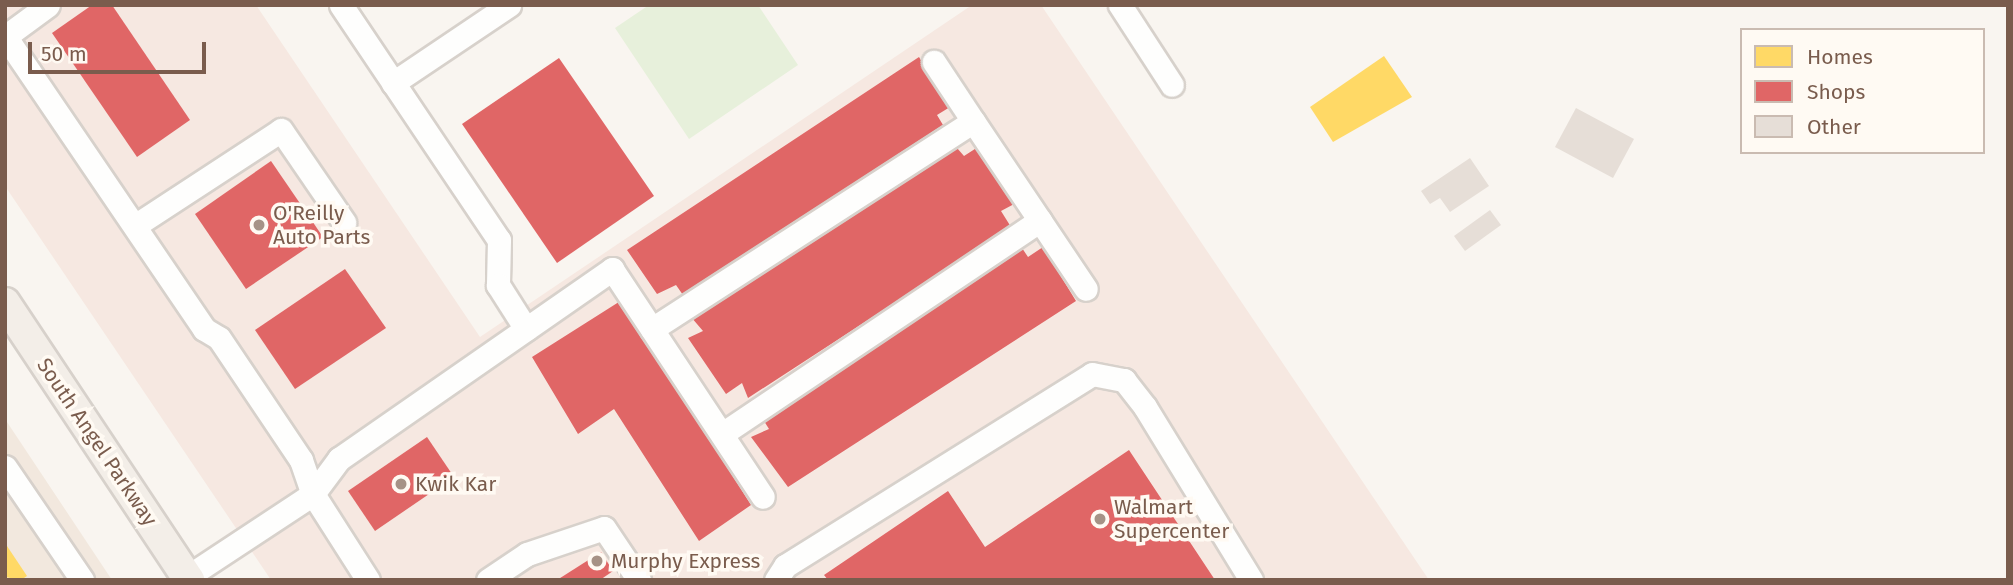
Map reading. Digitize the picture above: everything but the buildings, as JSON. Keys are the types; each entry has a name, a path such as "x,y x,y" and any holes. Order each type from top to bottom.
{"main road":[{"name":"South Angel Parkway","path":"5,303 188,578"}],"street":[{"path":"48,5 6,36 301,460 313,494 368,580"},
{"path":"341,5 499,240 498,285 526,329"},
{"path":"393,83 509,5"},
{"path":"1120,5 1172,85"},
{"path":"934,62 1086,289"},
{"path":"652,329 974,121"},
{"path":"136,225 281,130 344,222"},
{"path":"722,434 1040,220"},
{"path":"188,578 313,494 339,459 612,269 764,497"},
{"path":"776,580 785,566 1092,374 1124,380 1233,545 1251,580"},
{"path":"5,467 82,580"},
{"path":"488,580 527,554 604,528 639,580"},
{"path":"1233,545 1240,580"}],"shaded area":[{"path":"5,5 256,5 480,337 972,5 1041,5 1429,580 271,580 5,186"},
{"path":"5,419 112,580 5,580"}],"green space":[{"path":"649,5 758,5 798,65 689,139 615,28"}],"place":[{"name":"O'Reilly Auto Parts","path":"259,225"},
{"name":"Kwik Kar","path":"401,484"},
{"name":"Walmart Supercenter","path":"1100,519"},
{"name":"Murphy Express","path":"597,561"}]}
